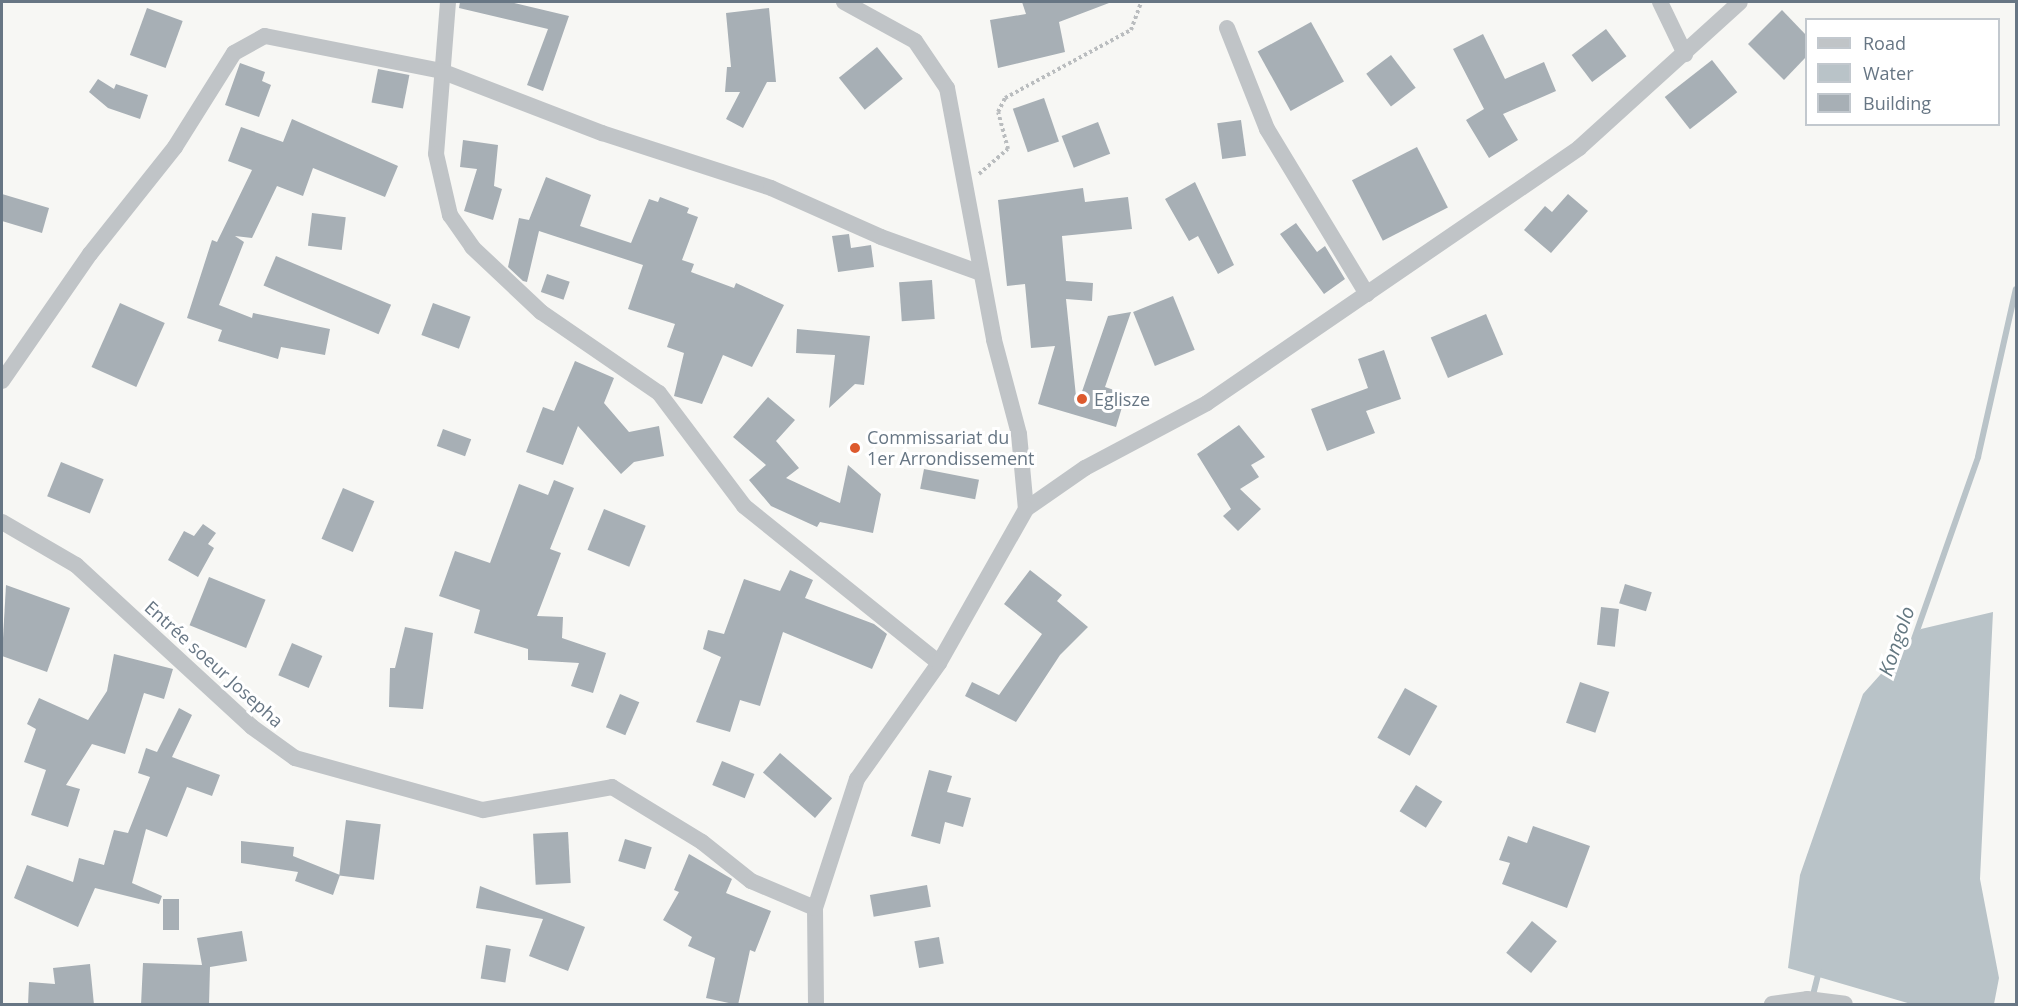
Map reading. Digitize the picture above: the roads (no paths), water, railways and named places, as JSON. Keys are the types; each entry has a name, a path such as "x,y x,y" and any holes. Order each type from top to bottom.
{"street":[{"path":"448,2 436,154 450,215 472,247 542,312 659,393 744,506 939,663"},
{"path":"844,2 898,29 933,63 947,88 981,273 1019,434 1026,509"},
{"path":"1660,2 1685,54"},
{"path":"816,1005 815,908 857,779 939,663 1026,509 1085,468 1207,403 1580,148 1740,2"},
{"path":"1227,28 1267,129 1367,294"},
{"path":"2,381 90,254 175,147 234,53 248,42 265,36 441,71 602,133 771,188 881,237 981,273"},
{"name":"Entrée soeur Josepha","path":"2,522 76,565 252,727 295,758 483,810 612,788 702,842 752,881 815,908"},
{"path":"1772,1005 1807,999 1845,1005"}],"water":[{"path":"1993,612 1980,879 1999,978 1994,1004 1911,1004 1788,968 1800,875 1863,694 1921,629"}],"waterway":[{"name":"Kongolo","path":"1913,642 1978,457 2016,289"},
{"name":"Kongolo","path":"1812,999 1819,971"}],"place":[{"name":"Eglisze","path":"1082,399"},
{"name":"Commissariat du 1er Arrondissement","path":"855,448"}]}
